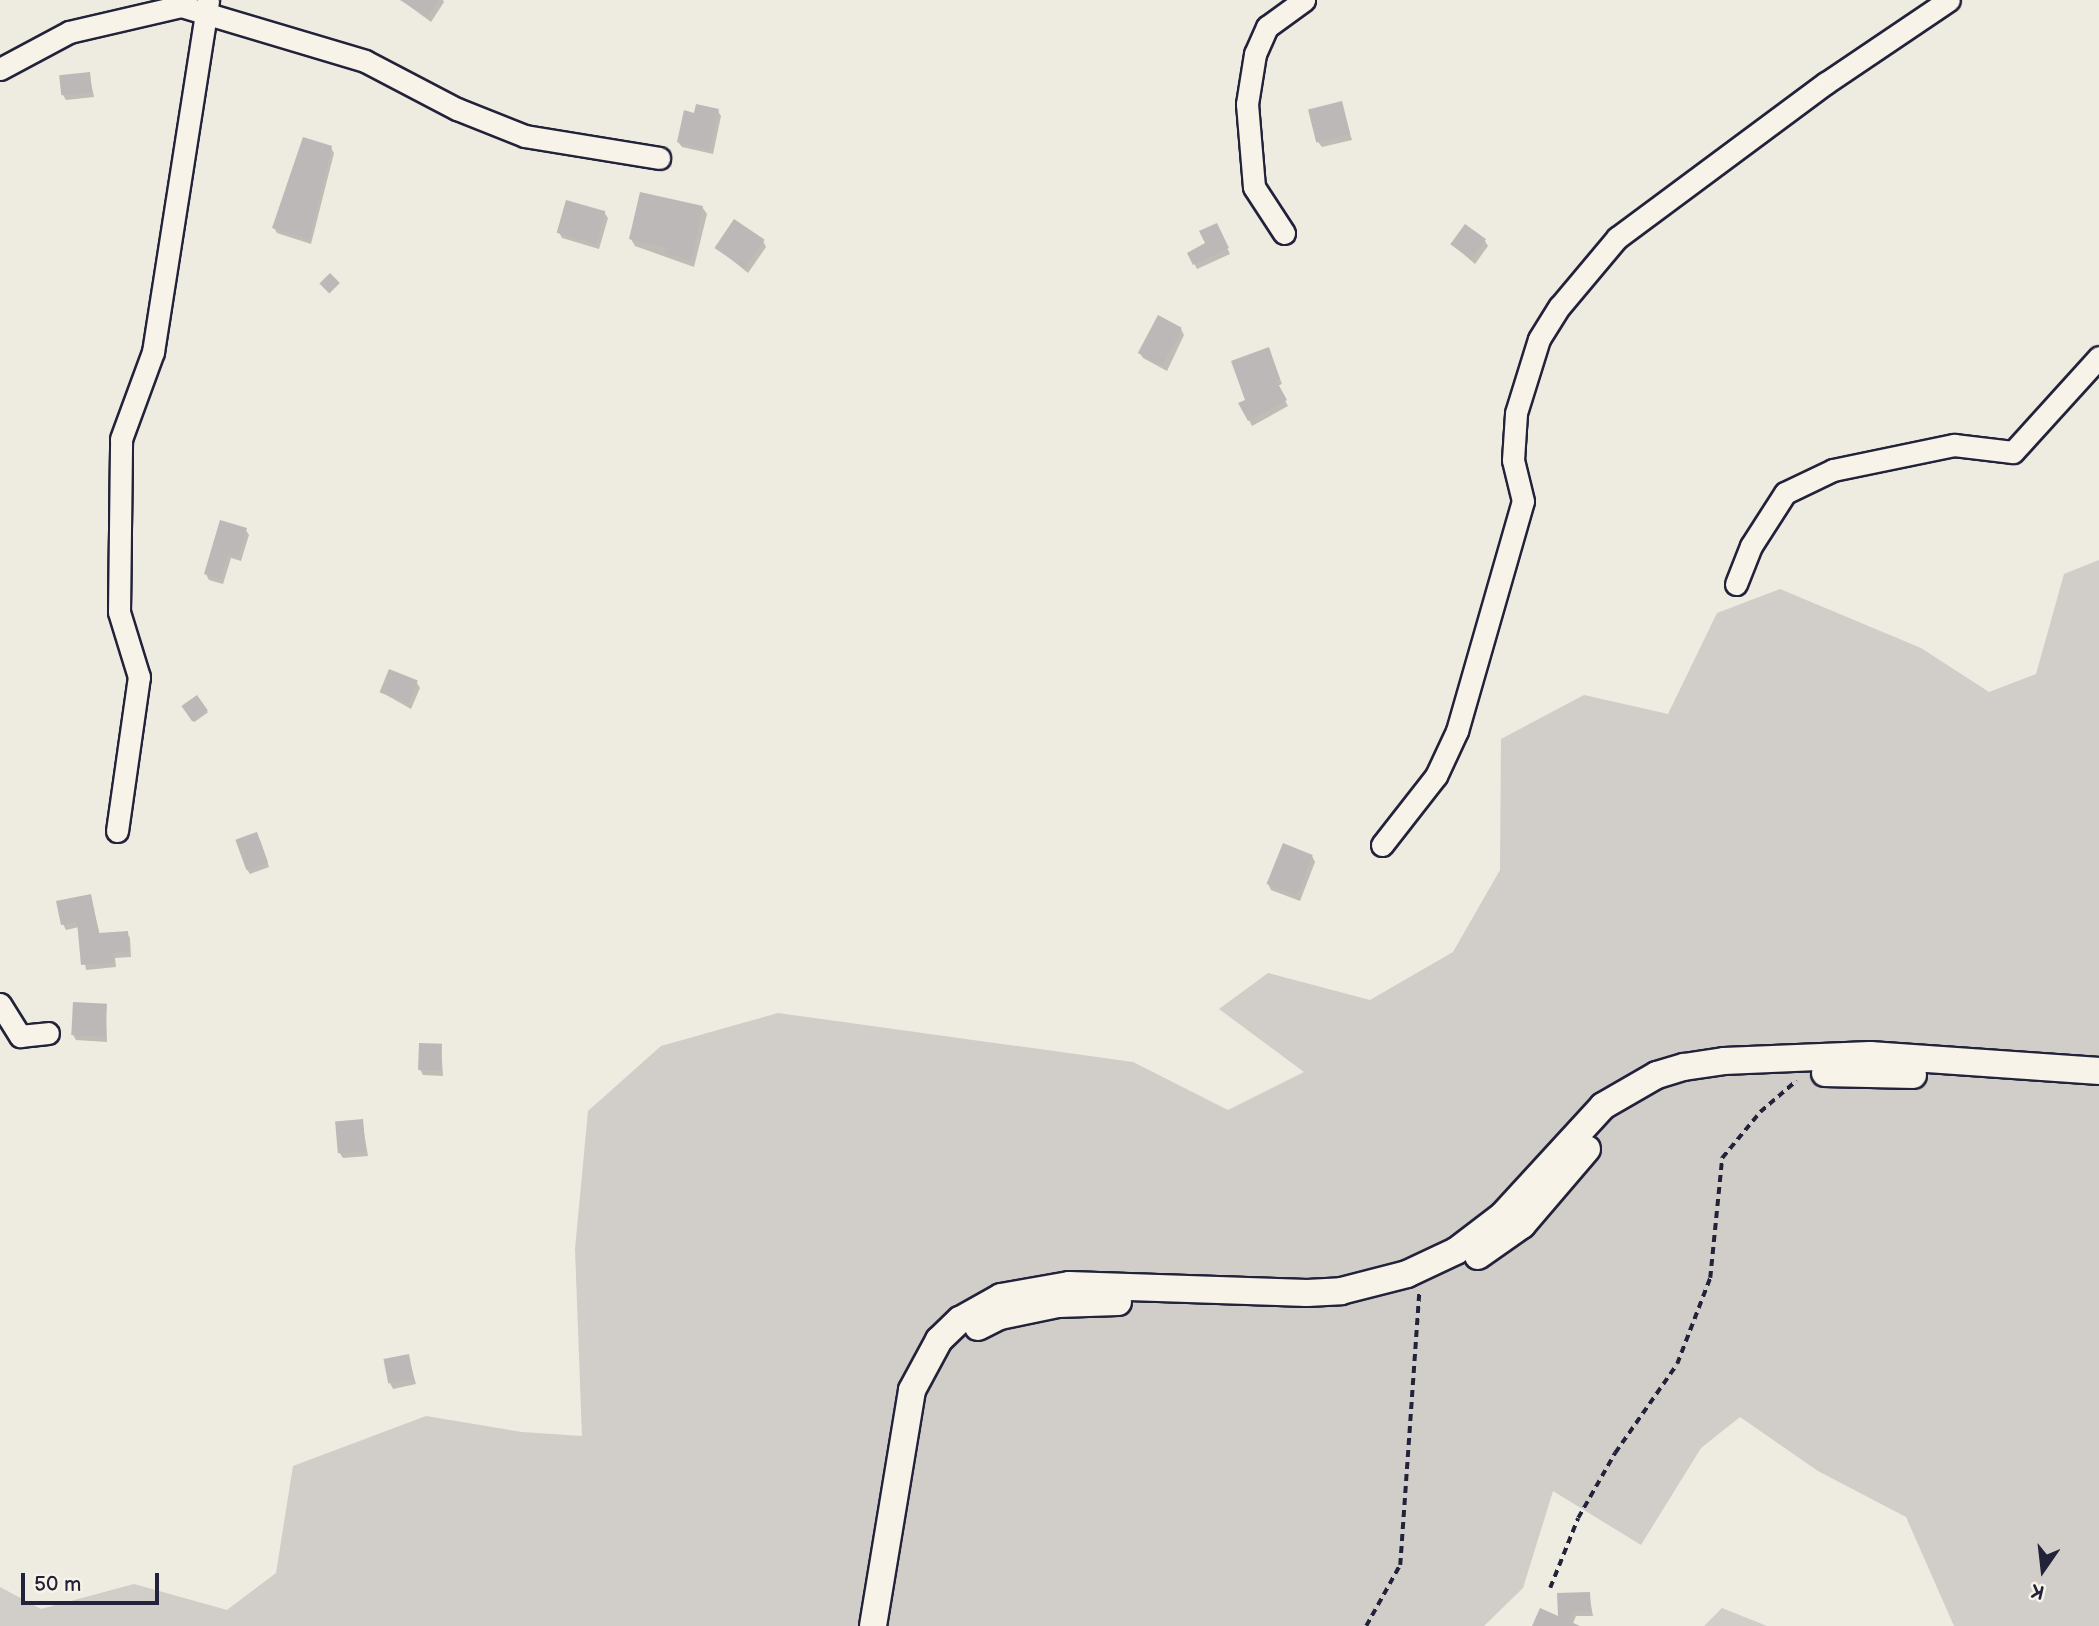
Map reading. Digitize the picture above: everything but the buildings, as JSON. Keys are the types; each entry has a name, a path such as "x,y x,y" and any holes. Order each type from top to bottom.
{"main road":[{"path":"873,1626 912,1390 939,1340 960,1320 1001,1297 1069,1285 1307,1293 1341,1291 1407,1274 1456,1251 1502,1216 1603,1106 1657,1075 1685,1067 1750,1059 1870,1055 2099,1071"},
{"path":"890,1626 931,1392 951,1352 986,1322 1058,1304 1265,1310 1376,1302 1420,1287 1472,1260 1522,1225 1594,1141 1653,1091 1684,1082 1805,1073 2004,1079 2099,1088"}],"street":[{"path":"1284,233 1254,187 1247,104 1255,54 1267,27 1304,0"},
{"path":"1382,845 1436,776 1457,731 1523,501 1513,460 1516,413 1539,339 1560,306 1616,238 1826,83 1950,0"},
{"path":"117,831 139,677 118,612 121,439 153,352 207,5"},
{"path":"0,69 69,32 181,6 207,5 365,61 457,109 524,136 659,158"},
{"path":"1736,584 1751,546 1784,493 1833,470 1954,445 2012,452 2099,357"},
{"path":"0,1004 12,1018 19,1037 48,1033"}],"path":[{"path":"1550,1588 1584,1507 1677,1364 1710,1278 1722,1158 1760,1112 1805,1073"},
{"path":"1366,1626 1400,1565 1420,1287"}],"shaded area":[{"path":"2099,560 2099,1626 1954,1626 1906,1517 1818,1471 1740,1417 1701,1448 1641,1545 1553,1491 1523,1588 1484,1626 0,1626 0,1587 41,1609 134,1584 227,1610 276,1573 293,1466 426,1416 522,1432 582,1436 575,1249 588,1111 661,1046 778,1013 1133,1062 1228,1110 1304,1072 1219,1009 1268,973 1370,1000 1453,952 1500,870 1501,739 1584,695 1668,714 1717,613 1780,589 1921,648 1989,692 2036,674 2064,574"},
{"path":"1722,1608 1767,1626 1704,1626"}]}
